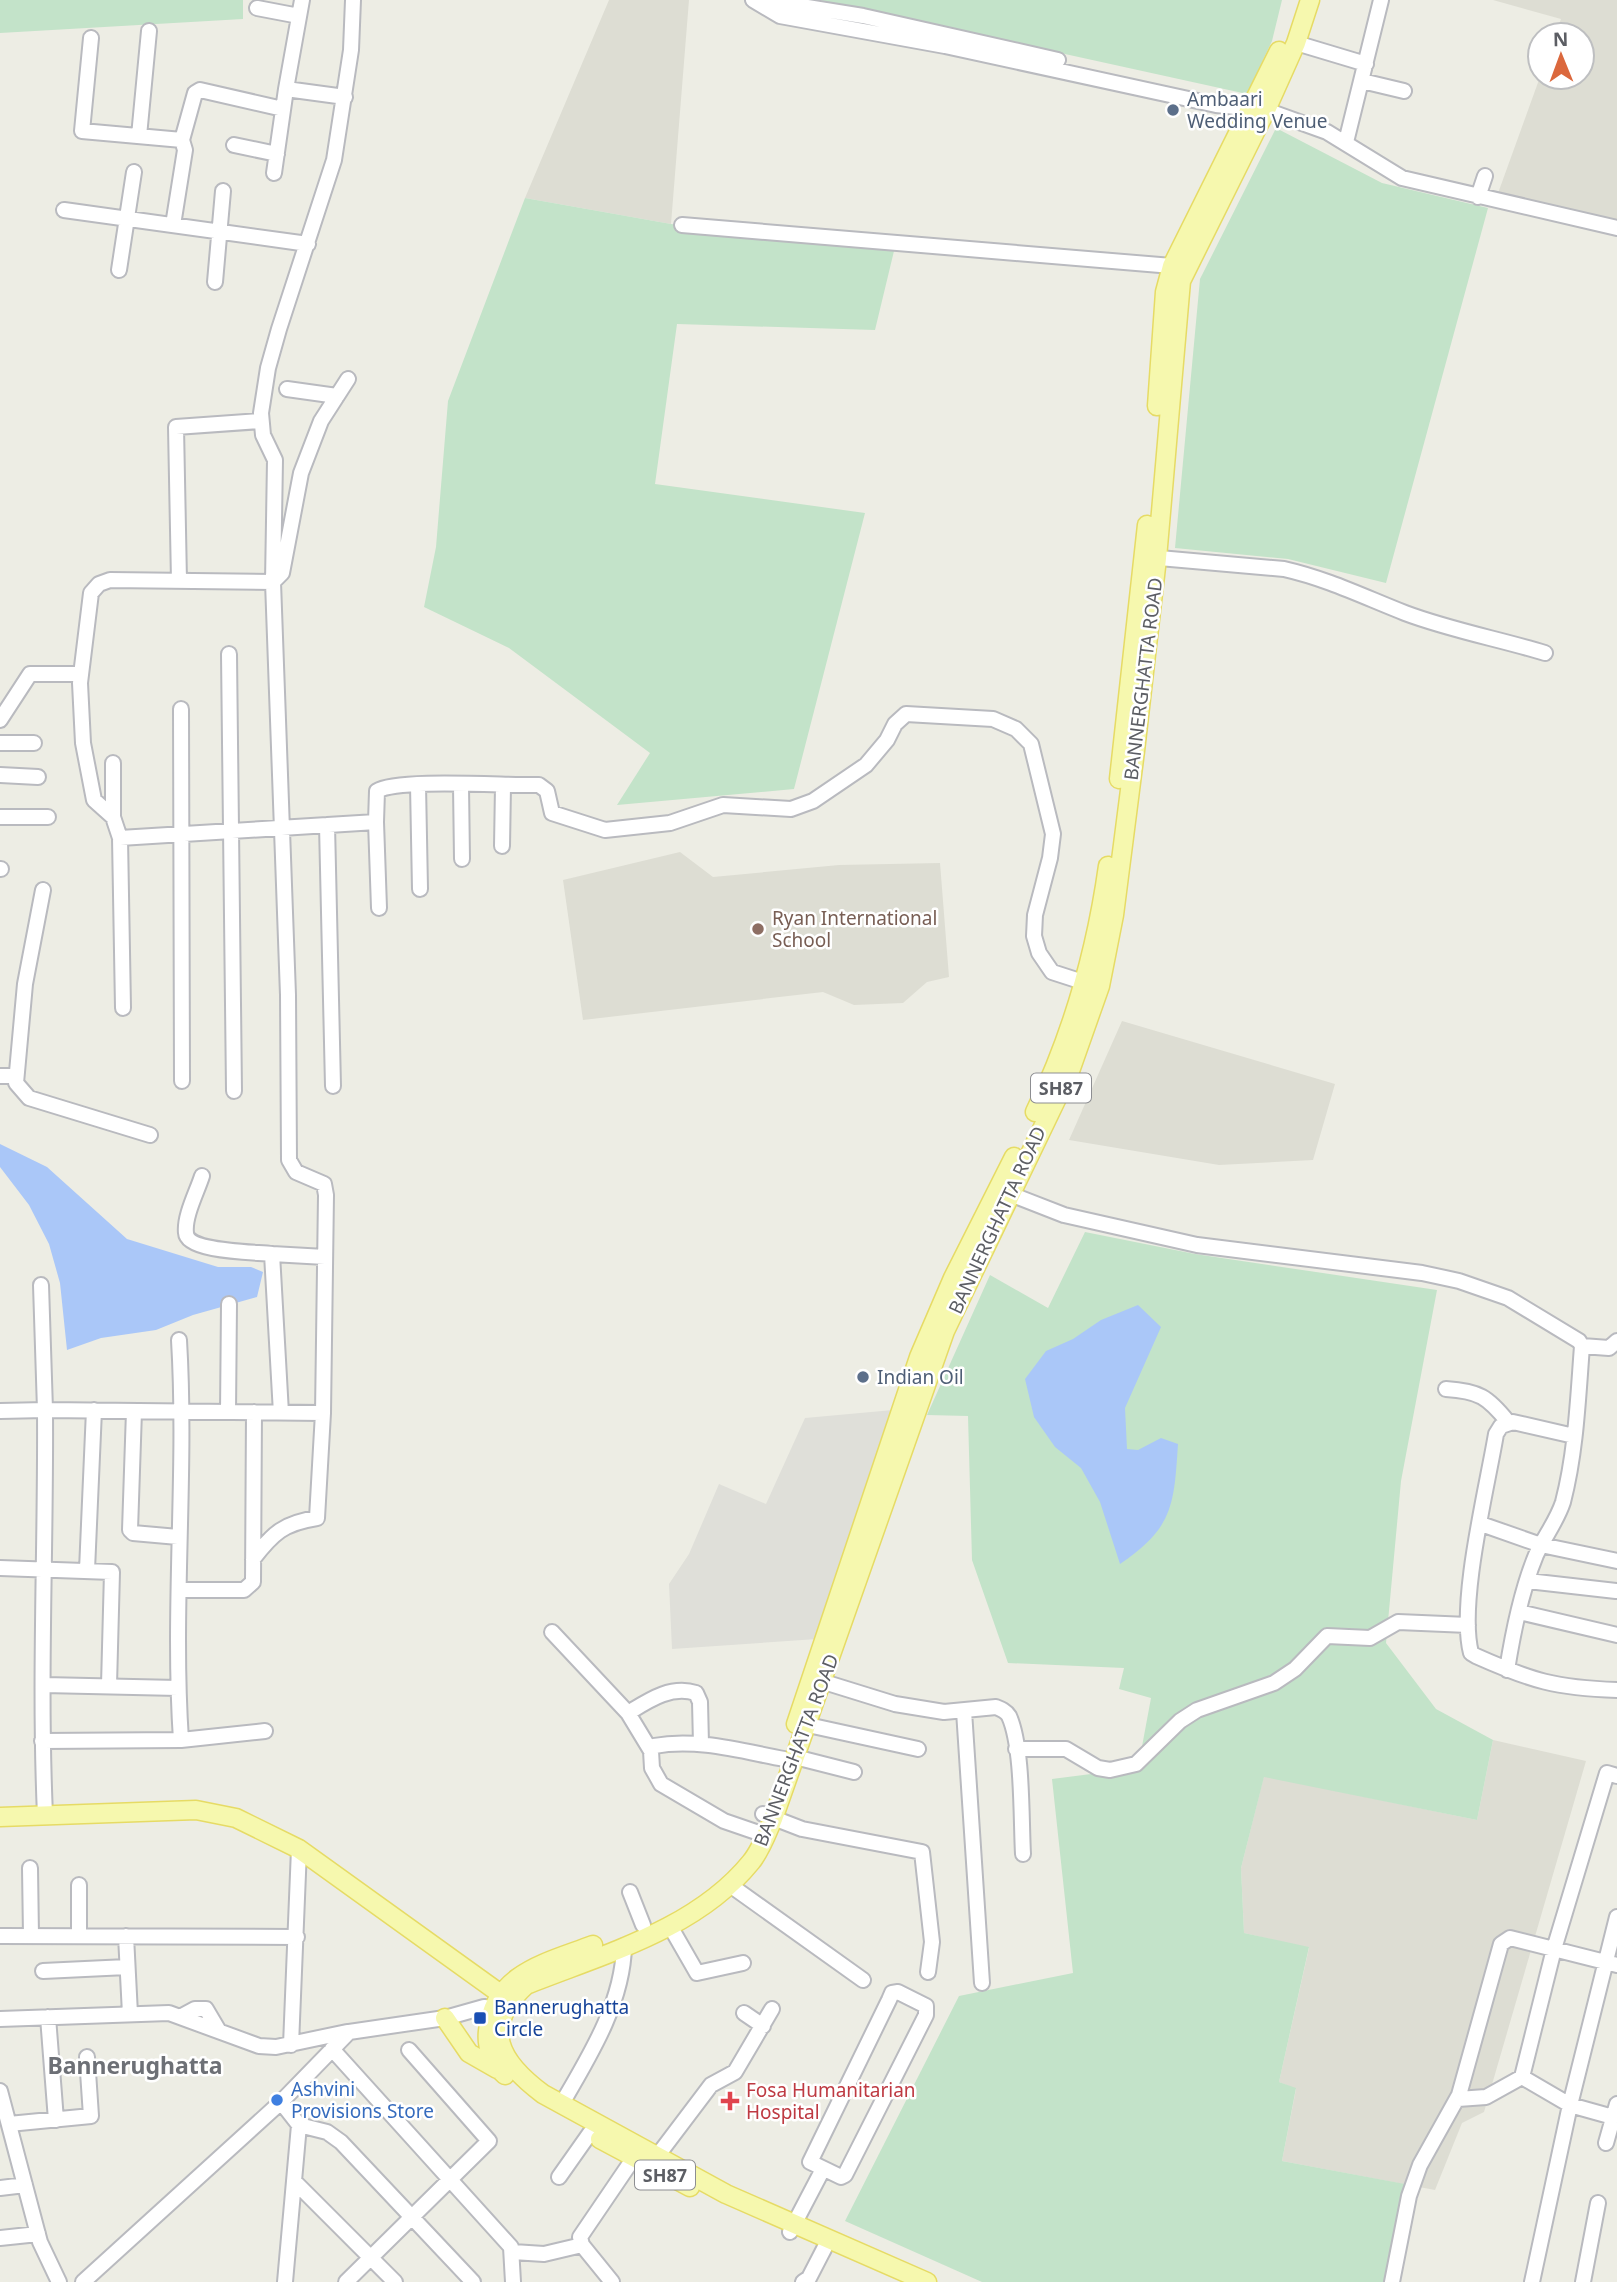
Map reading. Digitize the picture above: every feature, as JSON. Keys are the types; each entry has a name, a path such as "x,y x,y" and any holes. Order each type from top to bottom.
{"main road":[{"name":"BANNERGHATTA ROAD","path":"501,2003 526,1985 670,1926 730,1885 752,1860 879,1501 945,1331 1070,1071 1100,986 1114,915 1181,281 1259,108 1299,0"},
{"name":"BANNERGHATTA ROAD","path":"789,1758 808,1725 824,1682 919,1357 953,1278 1061,1059 1086,983 1101,916 1150,557 1163,316 1172,266 1296,43 1310,0"},
{"path":"0,1817 196,1810 236,1818 299,1849 501,2003 488,2034 497,2069"},
{"name":"BANNERGHATTA ROAD","path":"501,2003 526,1971 643,1925 693,1900 719,1880 737,1860 768,1816"},
{"name":"SH87","path":"501,2003 500,2039 506,2060 516,2074 646,2161"},
{"path":"446,2018 469,2053 497,2069"},
{"name":"SH87","path":"497,2069 533,2100 730,2207 792,2228 927,2282"},
{"name":"SH87","path":"792,2228 825,2247 904,2282"}],"street":[{"path":"274,173 302,0"},
{"path":"253,1559 280,1530 293,1522 317,1518 323,1413 325,1257 324,1184 296,1171 289,1160 282,828 273,582 275,460 263,435 261,421 268,368 334,160 345,97 354,0"},
{"path":"753,0 768,7 783,3 970,38 1217,99 1226,105 1259,108 1346,142 1402,178 1617,228"},
{"path":"1346,142 1381,0"},
{"path":"257,8 299,16"},
{"path":"139,136 149,31"},
{"path":"91,38 82,131 182,140"},
{"path":"1296,43 1366,64"},
{"path":"1362,80 1404,91"},
{"path":"286,89 345,97"},
{"path":"173,225 185,149 182,140 195,93 200,90 283,109"},
{"path":"234,145 277,154"},
{"path":"119,270 134,172"},
{"path":"1478,197 1485,176"},
{"path":"215,282 223,191"},
{"path":"64,210 308,244"},
{"path":"682,225 1172,266"},
{"path":"113,817 98,805 90,791 83,743 80,674 87,606 91,593 99,584 110,580 273,582 282,573 304,463 321,421 348,379"},
{"path":"286,389 337,396"},
{"path":"179,581 176,427 261,421"},
{"path":"1150,557 1305,573 1368,596 1406,614 1545,653"},
{"path":"229,654 234,1091"},
{"path":"0,720 30,674 80,674"},
{"path":"181,709 182,1081"},
{"path":"379,908 377,791 383,787 543,786 552,813 604,830 670,823 723,805 791,809 813,801 866,765 887,740 895,724 906,714 978,718 1006,723 1024,736 1036,756 1053,834 1051,858 1035,915 1036,943 1052,972 1086,983"},
{"path":"0,743 34,743"},
{"path":"113,763 113,817 120,838 123,1008"},
{"path":"0,775 38,777"},
{"path":"418,785 421,889"},
{"path":"461,786 462,859"},
{"path":"502,846 503,786"},
{"path":"0,817 48,817"},
{"path":"120,838 376,822"},
{"path":"327,825 333,1087"},
{"path":"43,890 25,984 15,1076 22,1092 29,1098 150,1135"},
{"path":"0,1076 15,1076"},
{"path":"202,1176 186,1233 188,1239 199,1246 211,1248 325,1257"},
{"path":"1010,1194 1064,1215 1197,1245 1422,1273 1508,1298 1575,1338 1582,1346 1606,1349 1617,1341"},
{"path":"272,1254 281,1413"},
{"path":"41,1285 46,1410 42,1741 45,1815"},
{"path":"228,1412 229,1304"},
{"path":"179,1340 183,1412 178,1537 178,1688 181,1740"},
{"path":"1507,1670 1528,1581 1541,1545 1562,1505 1574,1436 1582,1346"},
{"path":"1446,1389 1463,1390 1488,1399 1507,1422 1574,1436"},
{"path":"0,1412 94,1410 323,1413"},
{"path":"87,1570 94,1410"},
{"path":"134,1411 130,1530 133,1533 178,1537"},
{"path":"179,1590 244,1590 253,1582 254,1412"},
{"path":"1507,1422 1496,1434 1470,1590 1468,1625 1471,1653 1507,1670 1564,1688 1617,1690"},
{"path":"1481,1524 1541,1545 1617,1561"},
{"path":"0,1568 110,1570 113,1575 108,1685"},
{"path":"1528,1581 1616,1591"},
{"path":"1519,1612 1617,1635"},
{"path":"1016,1749 1066,1749 1098,1768 1121,1769 1136,1764 1180,1721 1197,1710 1274,1683 1295,1669 1327,1636 1370,1638 1398,1622 1468,1625"},
{"path":"552,1632 628,1713 651,1751 652,1768 661,1784 724,1821 756,1832"},
{"path":"824,1682 895,1704 944,1712 996,1707 1004,1710 1016,1749 1023,1854"},
{"path":"44,1685 178,1688"},
{"path":"628,1713 653,1698 673,1691 696,1693 700,1702 701,1744"},
{"path":"964,1711 982,1983"},
{"path":"808,1725 918,1749"},
{"path":"42,1741 181,1740 265,1731"},
{"path":"651,1751 654,1746 672,1742 701,1744 854,1772"},
{"path":"1458,2099 1486,2097 1522,2077 1554,1949 1607,1773 1617,1776"},
{"path":"768,1816 802,1829 922,1852 932,1942 928,1972"},
{"path":"291,2045 299,1849"},
{"path":"30,1868 31,1936"},
{"path":"79,1885 79,1935"},
{"path":"730,1885 863,1980"},
{"path":"630,1892 643,1925"},
{"path":"1532,2282 1570,2105 1610,1963 1617,1917"},
{"path":"670,1926 697,1973 743,1963"},
{"path":"0,1936 297,1937"},
{"path":"126,1936 130,2014"},
{"path":"1392,2282 1409,2196 1420,2165 1458,2099 1502,1944 1510,1938 1610,1963"},
{"path":"561,2105 588,2058 617,1992 624,1946"},
{"path":"43,1971 127,1967"},
{"path":"898,1992 926,2006 926,2015 845,2175 841,2177 822,2169 811,2164 811,2159 892,1993 898,1992"},
{"path":"0,2019 130,2014 182,2016 259,2046 291,2045 349,2032 446,2018 501,2003"},
{"path":"612,2282 582,2245 580,2236 585,2227 711,2085 735,2073 772,2009"},
{"path":"744,2013 763,2026"},
{"path":"48,2017 56,2120"},
{"path":"83,2282 281,2102 349,2032"},
{"path":"332,2049 511,2247 513,2282"},
{"path":"346,2282 489,2141 409,2050"},
{"path":"9,2124 91,2116 87,2057"},
{"path":"1522,2077 1570,2105 1615,2110 1606,2143"},
{"path":"0,2091 38,2234 58,2282"},
{"path":"281,2102 299,2125 327,2132 341,2142 473,2282"},
{"path":"285,2282 299,2125"},
{"path":"559,2177 590,2133"},
{"path":"792,2228 822,2169"},
{"path":"294,2181 395,2282"},
{"path":"0,2188 25,2185"},
{"path":"1583,2282 1598,2203"},
{"path":"0,2238 38,2234"},
{"path":"513,2252 544,2253 582,2245"},
{"path":"803,2282 809,2278 825,2247"}],"shaded area":[{"path":"609,0 689,0 671,224 525,198"},
{"path":"1493,0 1617,0 1617,221 1497,196 1535,91 1596,91 1596,21 1560,21 1561,19"},
{"name":"Ryan International School","path":"680,852 713,877 839,865 940,863 949,977 927,982 903,1003 854,1005 823,992 583,1020 563,880"},
{"path":"1122,1021 1335,1084 1313,1160 1219,1165 1069,1140"},
{"path":"893,1410 817,1639 672,1649 669,1584 689,1554 719,1484 766,1504 805,1418"},
{"path":"1493,1740 1586,1761 1484,2112 1462,2123 1435,2190 1282,2161 1296,2089 1279,2082 1309,1948 1244,1933 1241,1868 1264,1776 1477,1820"}],"green space":[{"path":"0,0 243,0 243,19 0,33"},
{"path":"819,0 1282,0 1272,41 1247,94"},
{"path":"1276,128 1382,183 1488,208 1386,583 1288,559 1175,548 1200,279"},
{"path":"525,198 671,224 894,251 875,330 677,324 655,484 865,513 794,789 617,805 650,753 509,648 424,607 436,547 448,401"},
{"path":"1085,1232 1195,1254 1437,1290 1401,1481 1386,1643 1436,1709 1493,1740 1477,1820 1264,1777 1241,1868 1244,1933 1309,1947 1279,2082 1296,2088 1282,2161 1405,2184 1384,2282 982,2282 845,2221 959,1996 1073,1973 1052,1779 1138,1768 1151,1698 1119,1689 1124,1668 1008,1663 972,1560 968,1416 927,1415 990,1275 1048,1308"}],"water":[{"path":"0,1144 47,1167 127,1239 218,1267 251,1267 263,1272 257,1297 193,1315 156,1330 101,1338 67,1350 60,1283 49,1244 29,1205 0,1167"},
{"path":"1138,1305 1161,1327 1125,1408 1127,1449 1138,1450 1161,1438 1178,1444 1177,1465 1172,1500 1161,1527 1138,1551 1120,1564 1100,1502 1081,1468 1055,1447 1034,1417 1025,1379 1046,1351 1073,1339 1101,1320"}],"place":[{"name":"Ambaari Wedding Venue","path":"1173,110"},
{"name":"Ryan International School","path":"758,929"},
{"name":"Indian Oil","path":"863,1377"},
{"name":"Bannerughatta Circle","path":"480,2018"},
{"name":"Ashvini Provisions Store","path":"277,2100"},
{"name":"Fosa Humanitarian Hospital","path":"730,2101"}],"district":[{"name":"Bannerughatta","path":"135,2065"}]}
